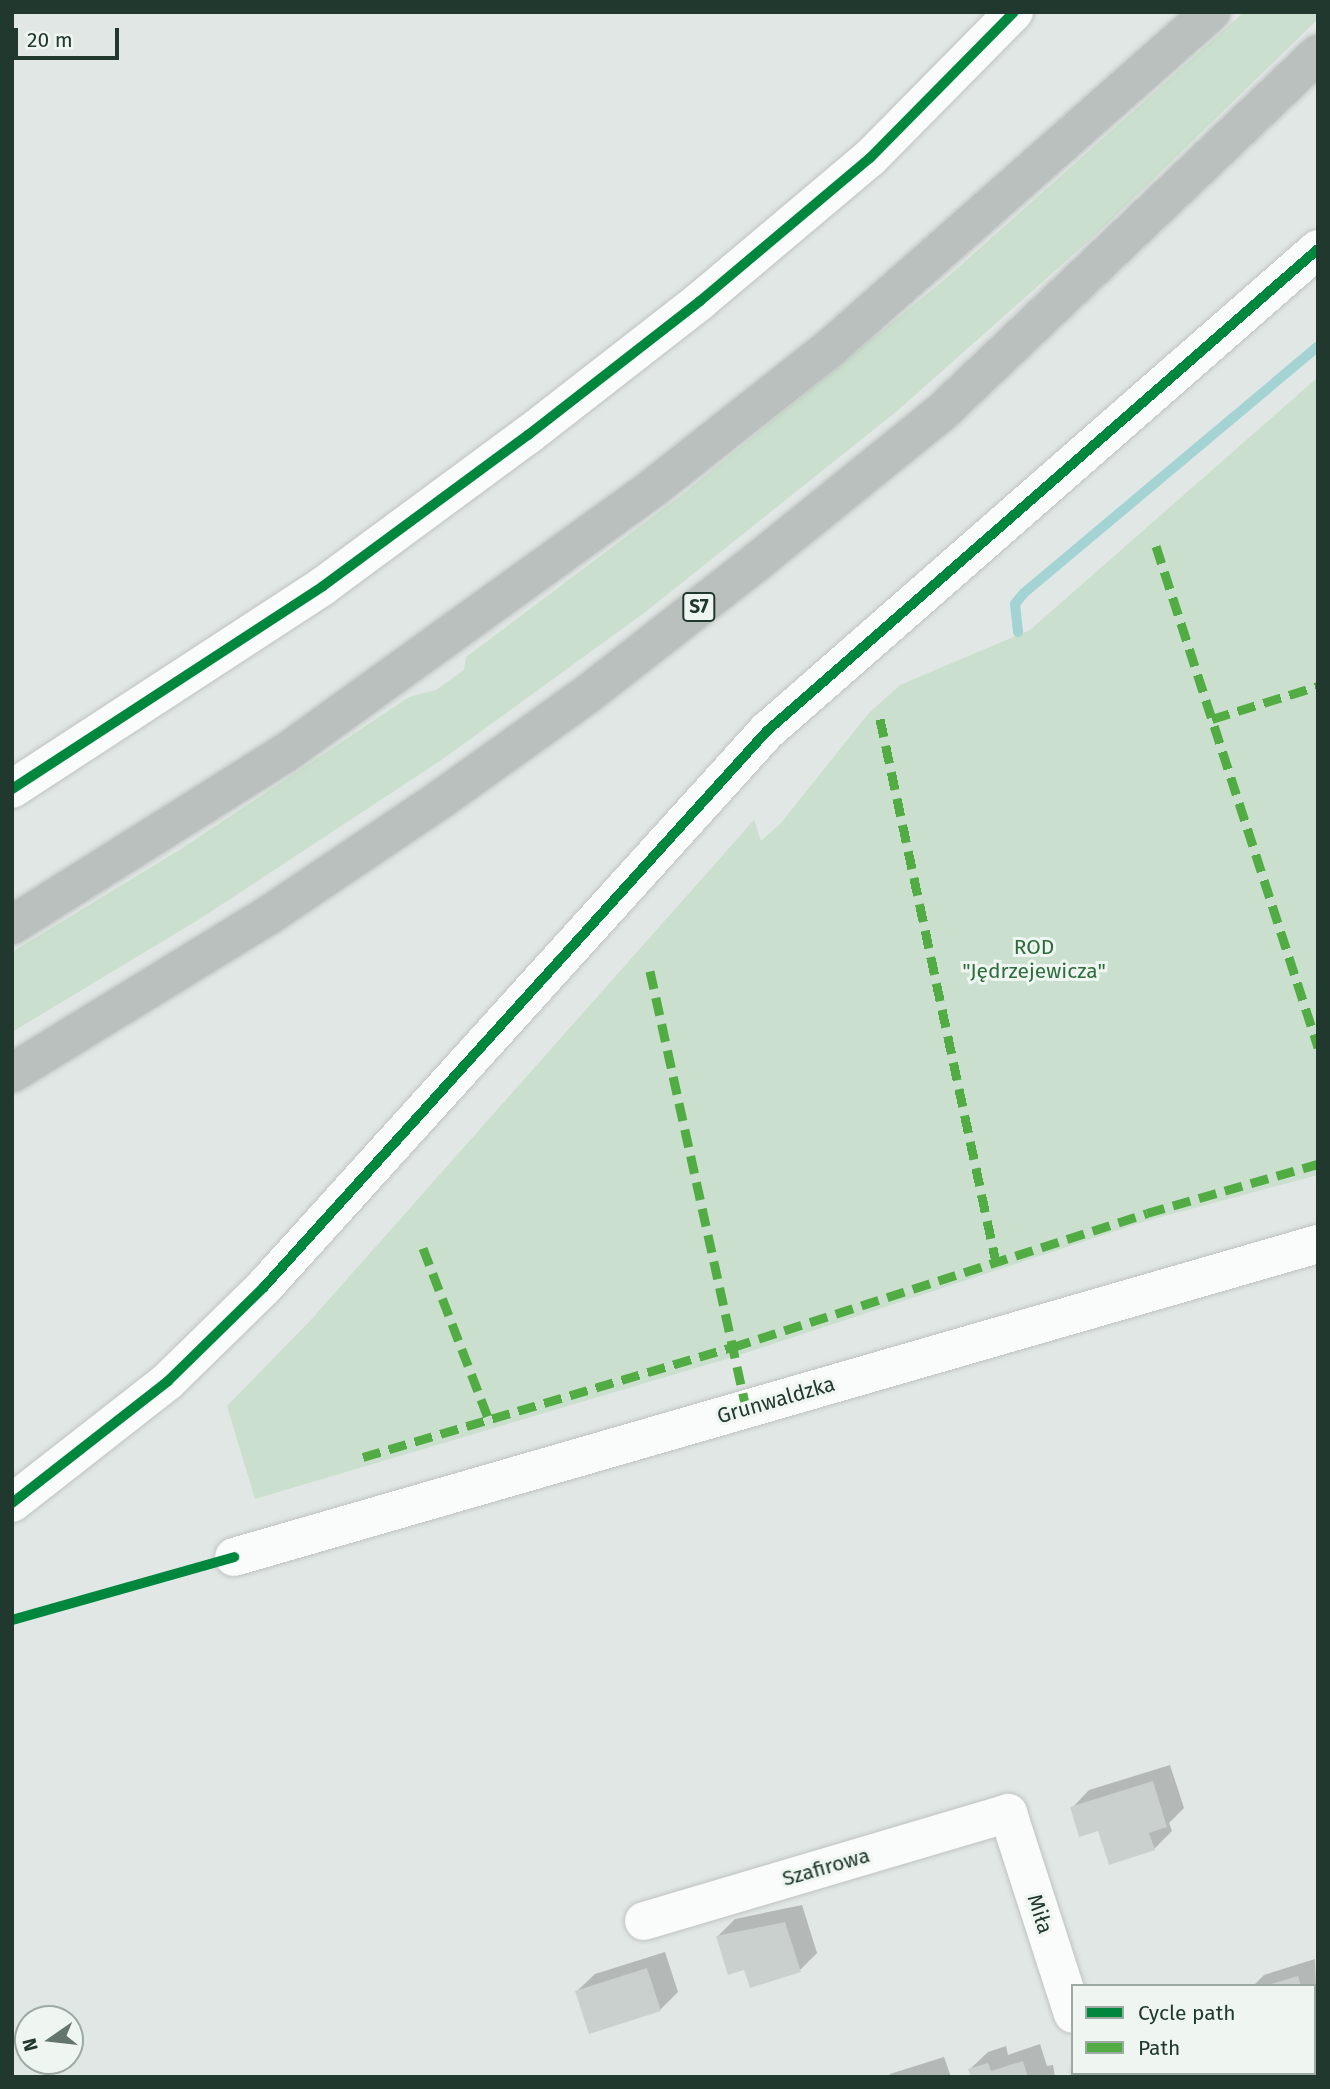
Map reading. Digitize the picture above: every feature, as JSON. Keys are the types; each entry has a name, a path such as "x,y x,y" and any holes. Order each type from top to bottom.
{"highway":[{"path":"12,925 287,752 653,488 828,350 1211,12"},
{"name":"S7","path":"12,1073 268,915 444,797 589,693 943,411 1318,54"}],"street":[{"path":"12,789 323,586 528,435 700,301 870,158 1014,12"},
{"path":"12,1503 167,1381 264,1287 767,731 1318,249"},
{"name":"Grunwaldzka","path":"234,1557 1318,1244"},
{"name":"Szafirowa","path":"644,1921 1008,1813"},
{"name":"Miła","path":"1008,1813 1071,2008"}],"green space":[{"path":"1244,12 1318,12 1318,19 1101,230 897,411 644,613 440,761 198,920 12,1032 12,952 181,849 409,697 436,690 464,670 466,657 684,493 950,275"},
{"name":"ROD \"Jędrzejewicza\"","path":"1318,377 1318,1175 1146,1221 733,1357 255,1499 227,1406 309,1322 754,820 761,841 781,823 868,714 900,685 1030,630"}],"building":[{"path":"1153,1781 1167,1827 1149,1833 1155,1850 1109,1865 1098,1831 1079,1837 1070,1807"},
{"path":"785,1922 801,1972 750,1988 744,1970 728,1975 716,1936"},
{"path":"647,1968 661,2011 589,2034 575,1991"},
{"path":"1298,1976 1300,1984 1270,1984"},
{"path":"1023,2061 1028,2077 971,2077 968,2069 988,2063 991,2071"}],"waterway":[{"path":"1018,632 1015,604 1024,593 1318,346"}],"marked path":[{"path":"1156,546 1318,1047"},
{"path":"1212,719 1318,686"},
{"path":"880,719 996,1262"},
{"path":"650,971 746,1409"},
{"path":"363,1457 733,1347 1147,1213 1318,1164"},
{"path":"423,1248 489,1420"}],"cycle path":[{"path":"12,789 323,586 528,435 700,301 870,158 1014,12"},
{"path":"12,1503 168,1381 264,1287 767,731 1318,249"},
{"path":"12,1620 234,1557"}]}
